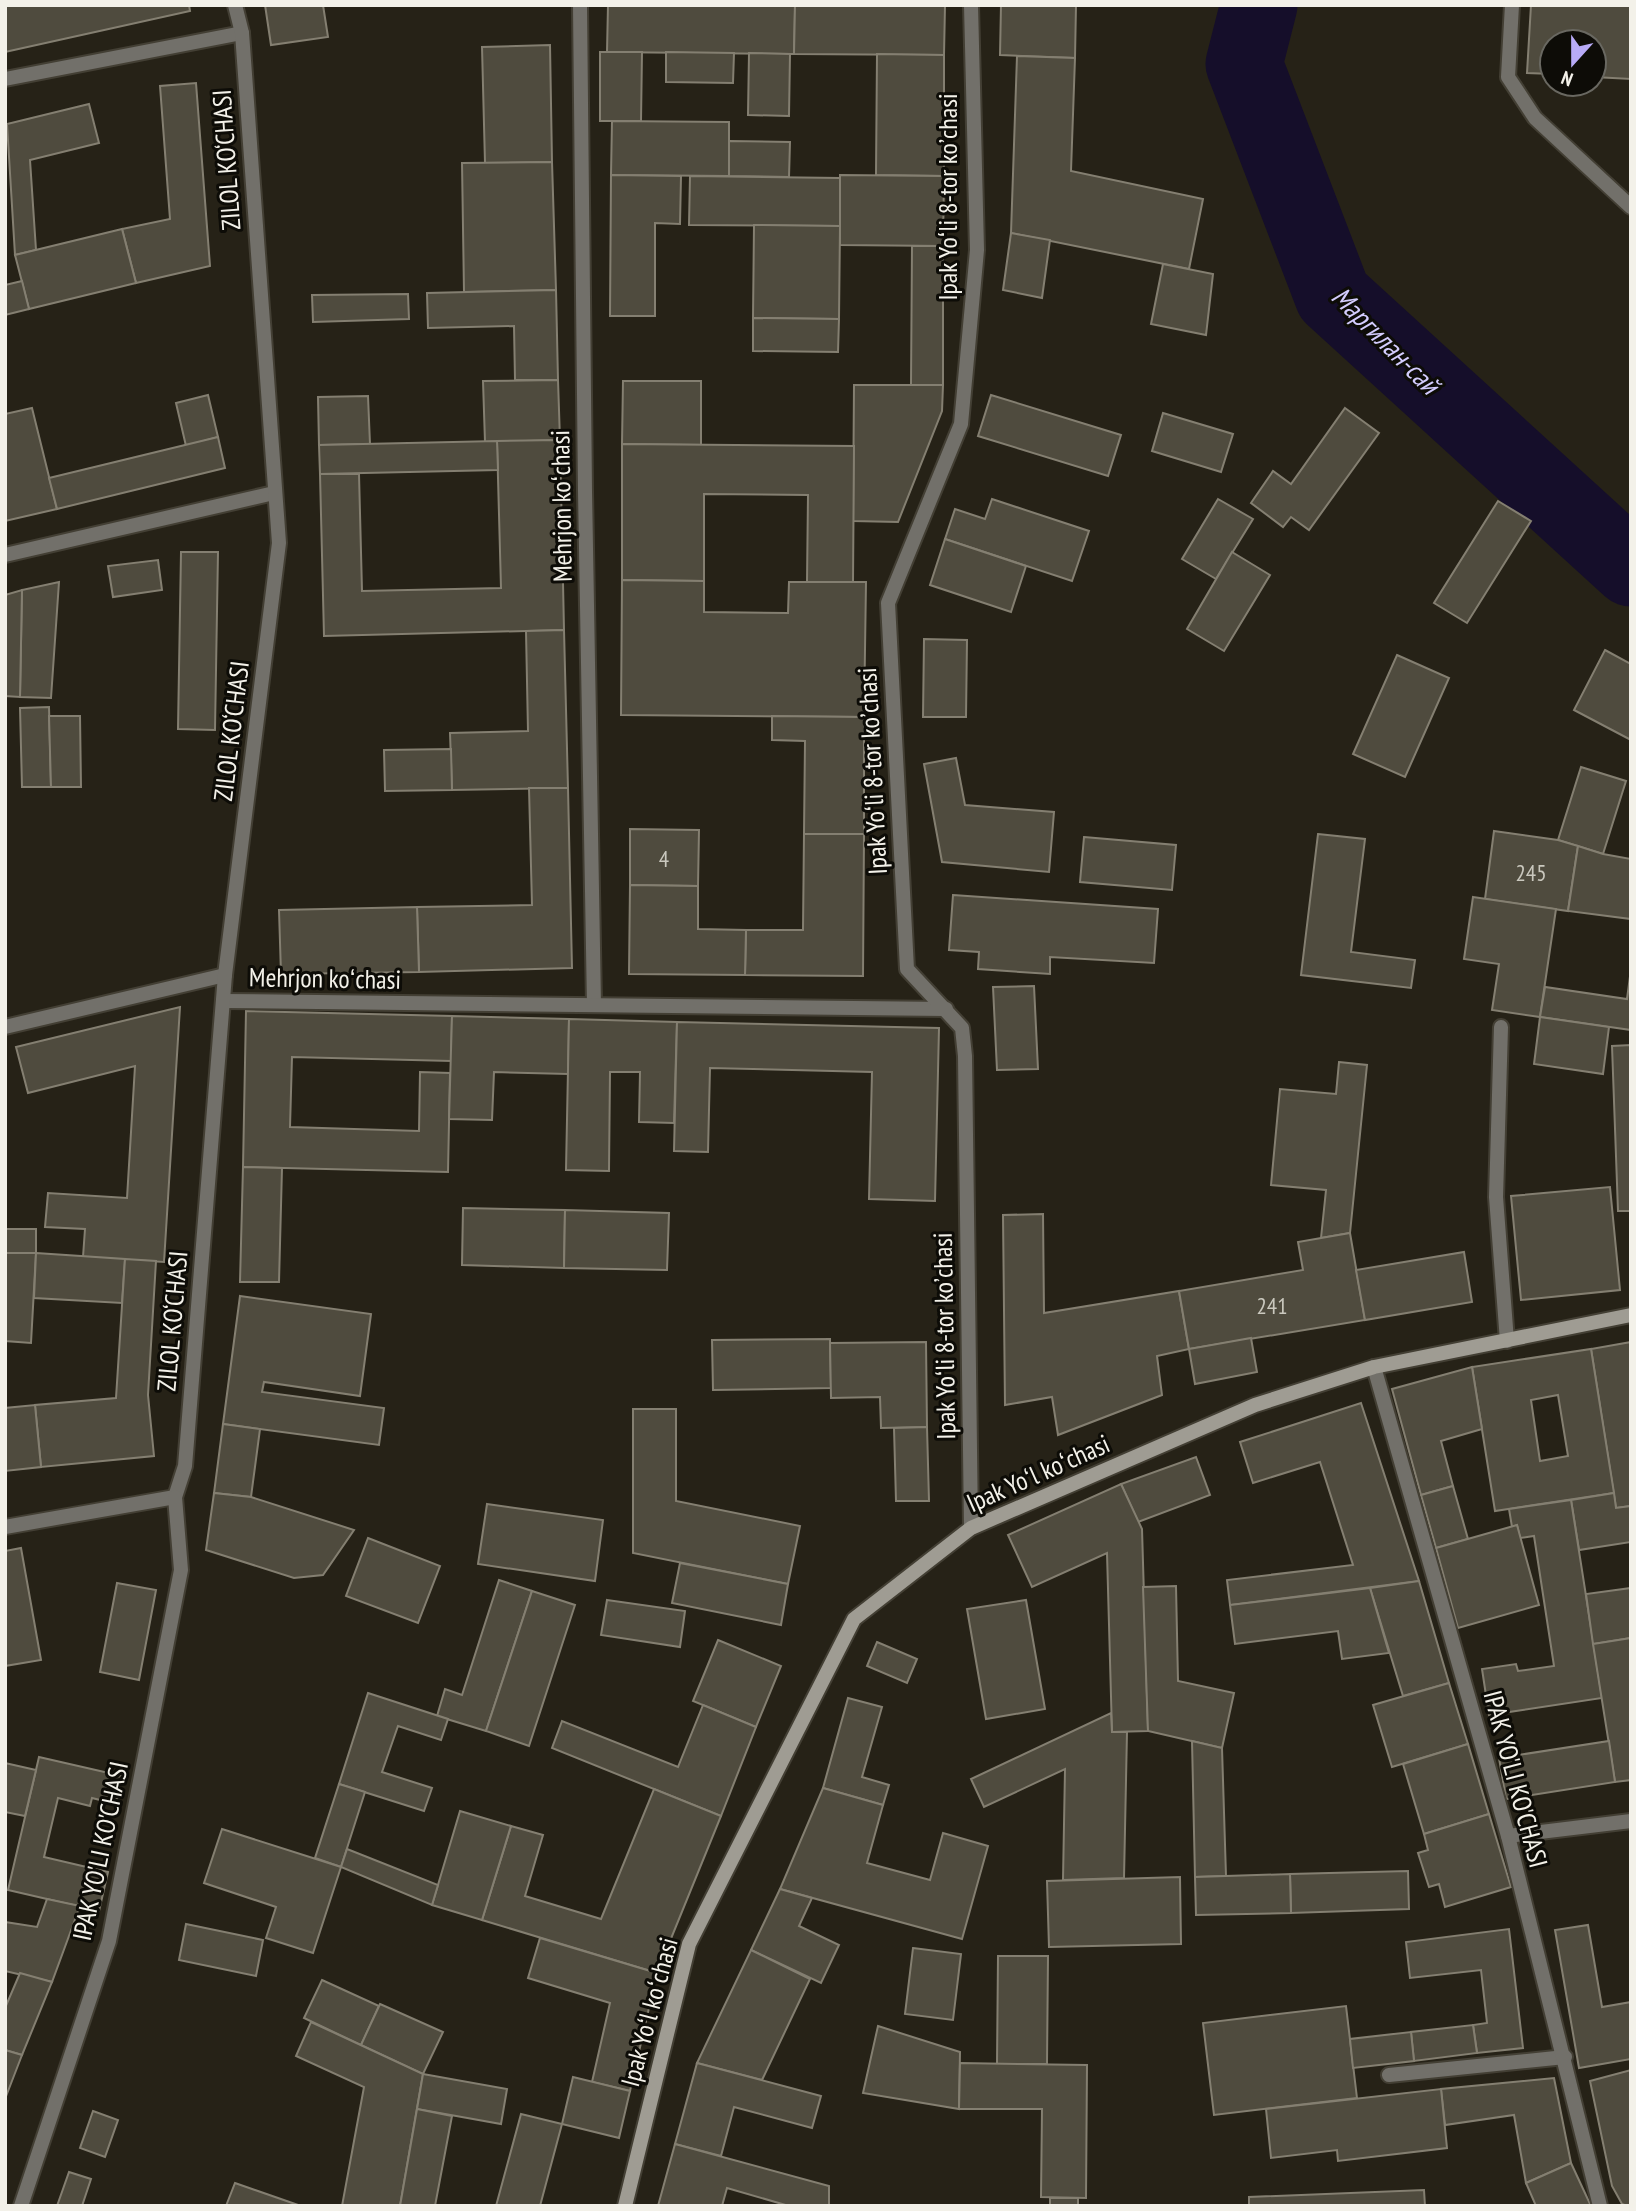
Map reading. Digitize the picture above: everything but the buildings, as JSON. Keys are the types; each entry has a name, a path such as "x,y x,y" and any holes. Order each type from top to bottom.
{"street":[{"name":"ZILOL KO‘CHASI","path":"175,1497 185,1466 225,975 279,543 242,33 235,5"},
{"name":"Mehrjon koʻchasi","path":"580,5 584,491 594,1005"},
{"name":"Ipak Yoʻli 8-tor koʼchasi","path":"971,5 977,250 961,424 888,603 907,969 961,1028 965,1056 971,1528"},
{"path":"1512,5 1508,77 1535,118 1631,207"},
{"path":"5,79 242,33"},
{"path":"5,555 274,493"},
{"path":"5,1027 225,975"},
{"name":"Mehrjon koʻchasi","path":"223,1001 946,1009"},
{"path":"1501,1027 1496,1197 1507,1341"},
{"name":"Ipak Yoʻl koʻchasi","path":"625,2206 689,1944 854,1619 971,1528 1255,1405 1374,1367 1631,1315"},
{"name":"IPAK YO'LI KO'CHASI","path":"1374,1367 1508,1836 1600,2206"},
{"path":"5,1527 175,1497"},
{"name":"IPAK YO'LI KO'CHASI","path":"21,2206 109,1941 181,1570 175,1497"},
{"path":"1508,1836 1631,1821"},
{"path":"1389,2075 1564,2057"}],"waterway":[{"name":"Маргилан-сай","path":"1259,5 1244,64 1333,296 1631,568"}]}
